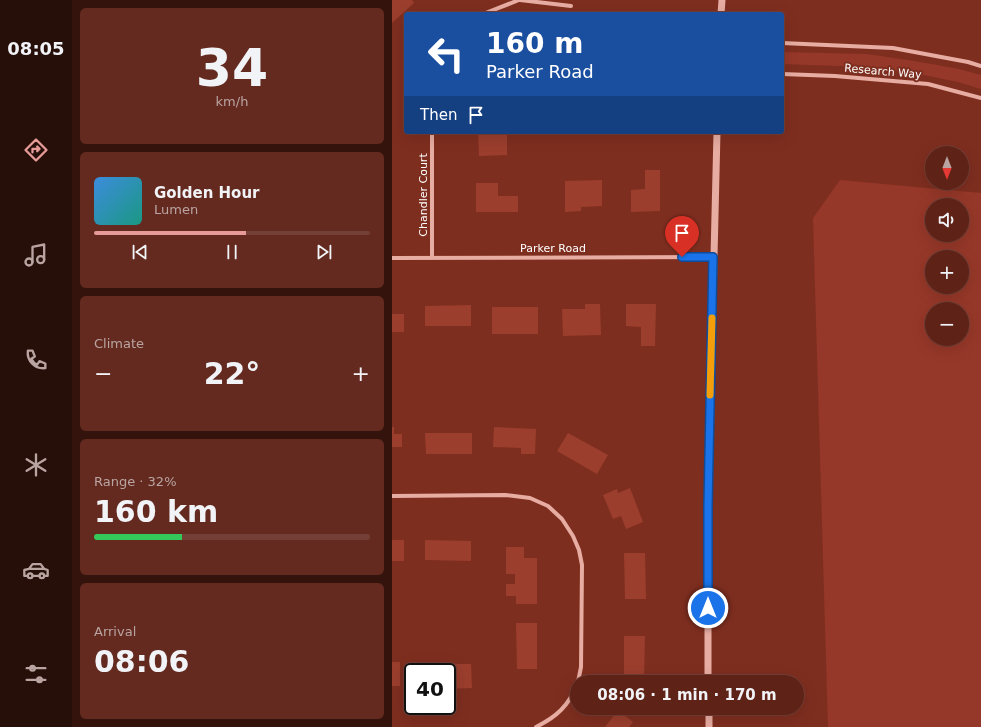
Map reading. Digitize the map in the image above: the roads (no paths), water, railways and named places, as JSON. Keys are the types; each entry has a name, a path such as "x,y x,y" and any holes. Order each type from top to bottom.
{"street":[{"path":"488,12 519,0 571,6"},
{"path":"721,12 722,0"},
{"name":"Research Way","path":"784,43 893,48 968,62 981,66"},
{"name":"Research Way","path":"784,74 835,76 928,84 981,98"},
{"name":"Chandler Court","path":"432,134 432,258"},
{"path":"708,675 708,506 717,134"},
{"name":"Parker Road","path":"392,258 713,257"},
{"path":"392,496 505,495 530,498 548,506 562,519 573,536 579,550 582,565 581,667 579,675"},
{"path":"536,727 559,713 570,700"},
{"path":"709,715 709,727"}]}
